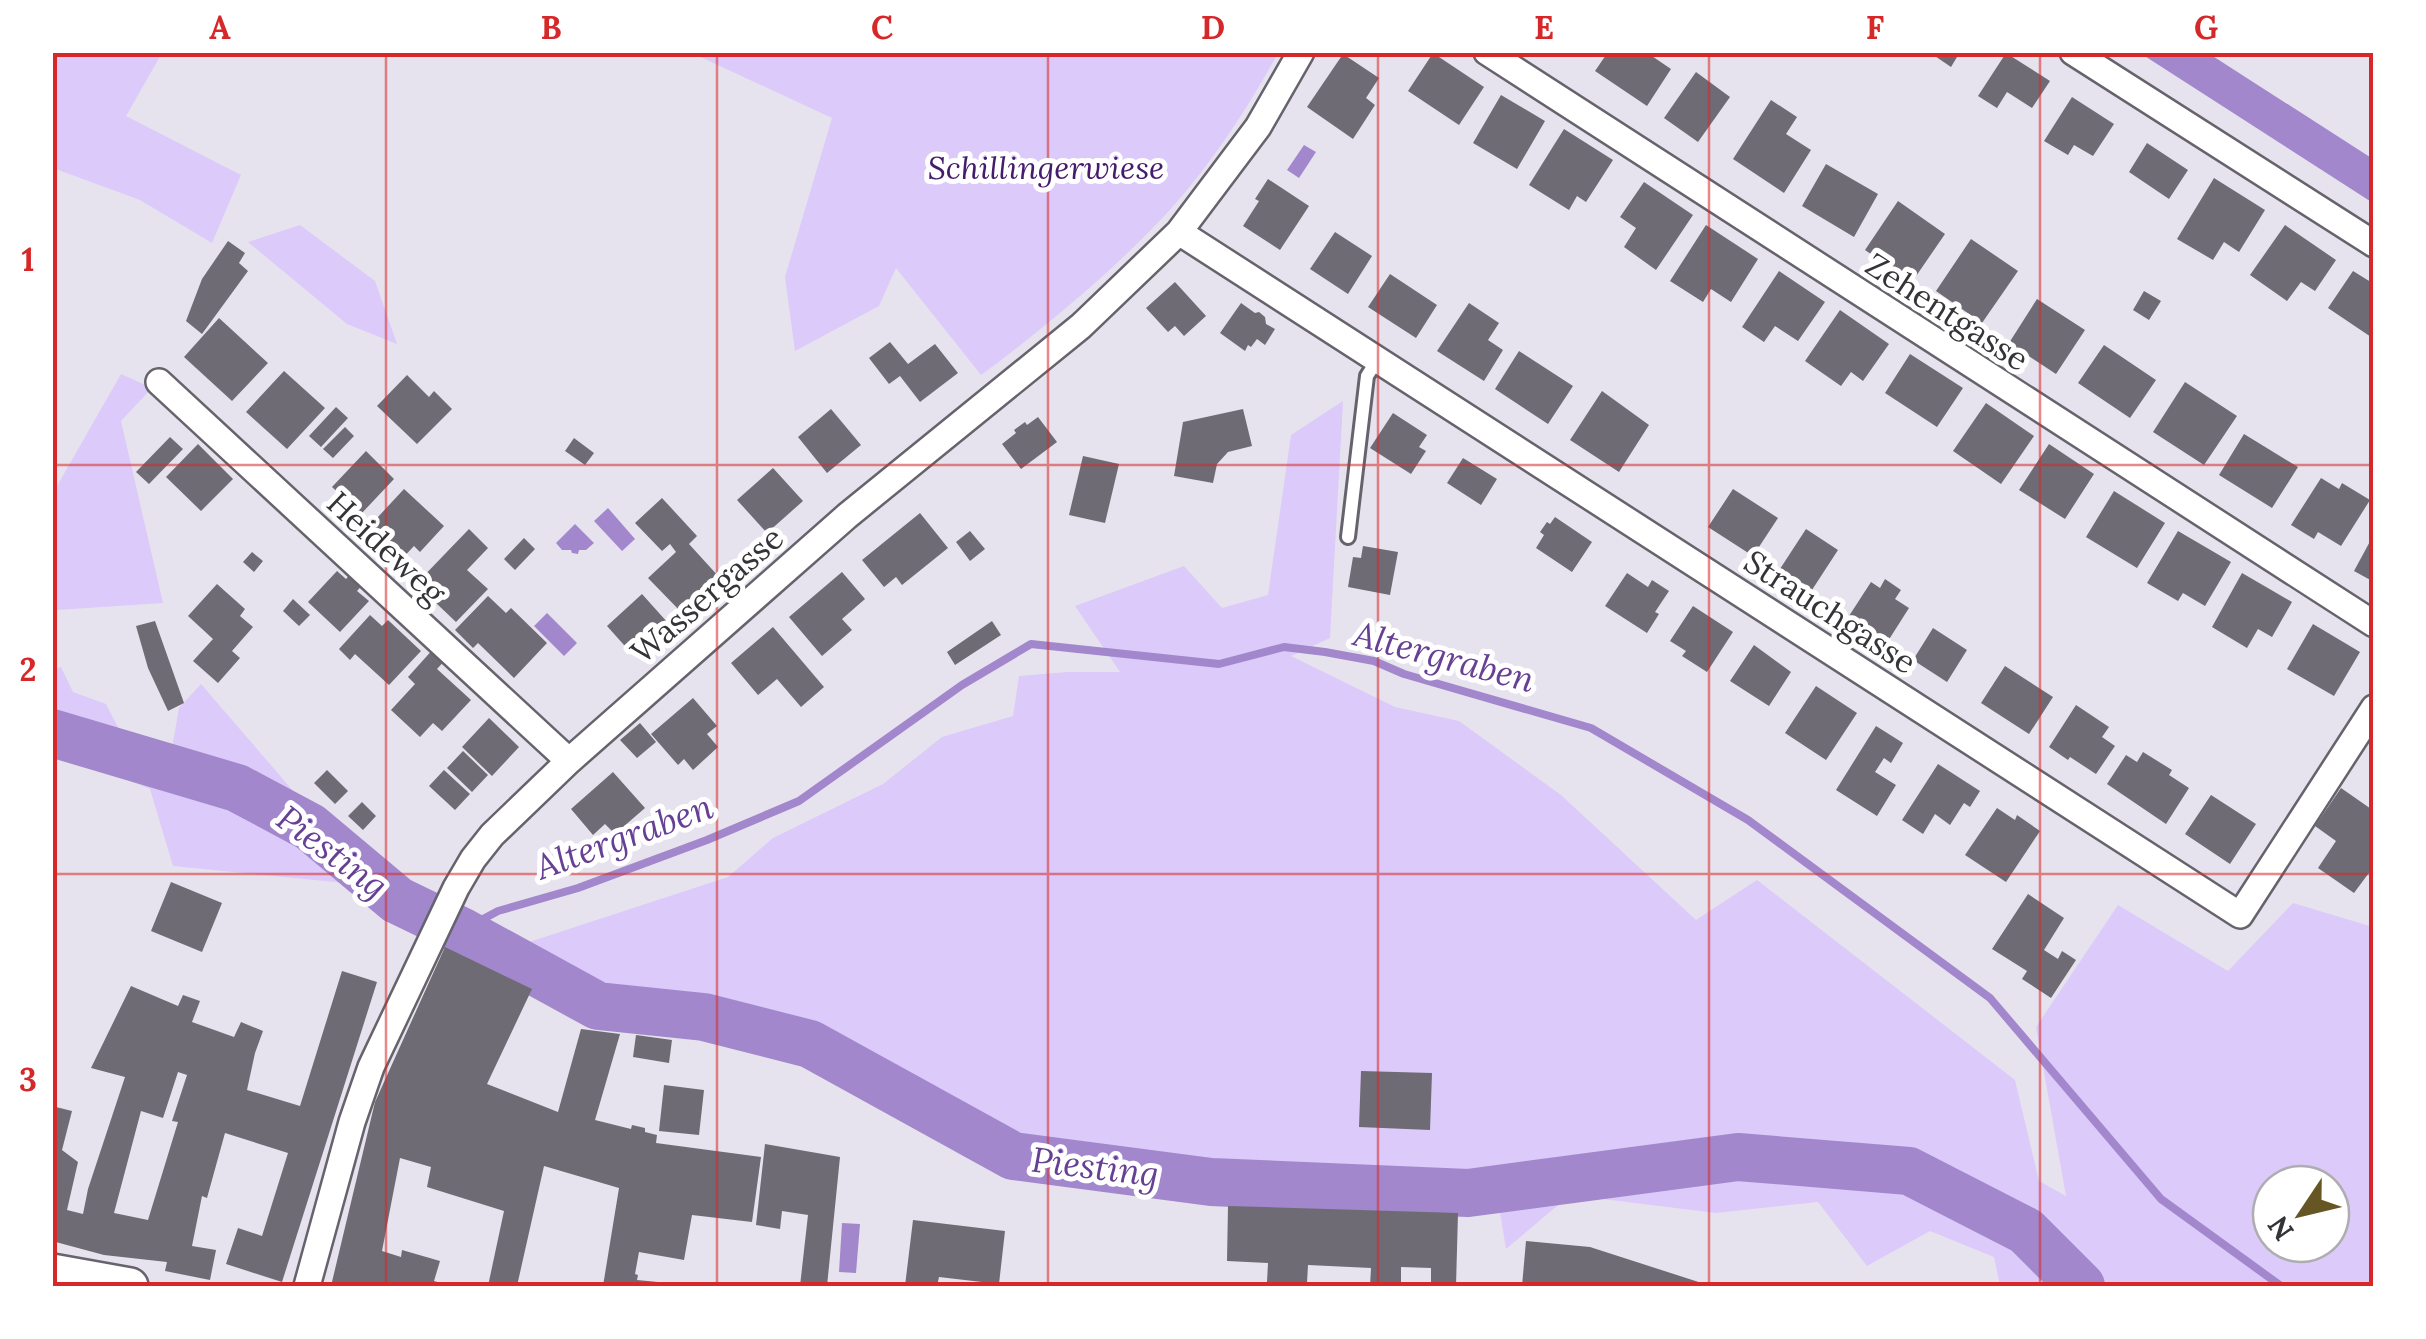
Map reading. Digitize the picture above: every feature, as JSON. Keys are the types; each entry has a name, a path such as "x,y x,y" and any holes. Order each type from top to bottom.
{"main road":[{"path":"52,1272 130,1286"}],"street":[{"name":"Wassergasse","path":"307,1286 364,1085 472,859 568,761 847,516 1081,326 1178,232 1258,127 1301,52"},
{"name":"Zehentgasse","path":"1487,52 2374,624"},
{"path":"2074,52 2374,244"},
{"name":"Strauchgasse","path":"1178,232 2240,914 2374,708"},
{"name":"Heideweg","path":"159,382 568,761"}],"lane":[{"path":"1348,537 1367,376 1378,360"}],"green space":[{"path":"52,53 162,53 126,116 241,175 212,243 140,200 53,168"},
{"name":"Schillingerwiese","path":"692,53 1278,53 1228,136 1168,212 1078,298 981,375 896,268 879,306 795,351 785,277 832,118"},
{"path":"300,225 375,281 397,344 347,324 248,242"},
{"path":"121,374 152,388 121,421 163,603 57,610 53,624 53,493"},
{"path":"1343,401 1330,638 1291,656 1395,707 1459,721 1561,795 1696,920 1757,880 2015,1080 2039,1181 2066,1196 2036,1027 2118,905 2228,971 2293,903 2373,927 2373,1286 2000,1286 1994,1257 1930,1231 1867,1266 1818,1202 1716,1213 1570,1195 1506,1249 1498,1200 1456,1199 1459,1178 1241,1171 1199,1165 1196,1175 1019,1143 803,1025 596,989 517,946 728,877 773,838 883,784 942,737 1013,716 1019,676 1120,672 1075,606 1184,566 1222,608 1268,595 1291,435"},
{"path":"61,667 73,692 106,704 123,737 172,748 179,708 201,684 375,886 173,866 150,789 53,749 53,669"}],"shaded area":[{"path":"2140,53 2208,53 2373,159 2373,203"},
{"path":"1304,145 1316,152 1299,178 1287,170"},
{"path":"608,508 635,539 622,551 594,521"},
{"path":"575,524 594,543 578,554 562,550 556,543"},
{"path":"547,613 577,643 564,656 534,626"},
{"path":"842,1223 860,1224 856,1273 839,1272"}],"building":[{"path":"1608,52 1646,52 1671,69 1647,106 1595,71"},
{"path":"1929,52 1960,52 1951,67"},
{"path":"1433,53 1484,87 1459,125 1408,91"},
{"path":"2006,53 2050,81 2032,108 2007,92 1997,108 1978,96"},
{"path":"1343,54 1379,78 1366,98 1375,105 1353,139 1307,107"},
{"path":"1696,72 1730,97 1698,142 1664,118"},
{"path":"1501,95 1545,121 1517,169 1473,143"},
{"path":"2072,97 2114,124 2093,156 2074,145 2068,155 2044,141"},
{"path":"1771,100 1797,117 1786,134 1811,150 1784,193 1733,159"},
{"path":"1564,129 1613,160 1586,202 1577,196 1569,210 1529,185"},
{"path":"2147,143 2188,170 2169,199 2129,172"},
{"path":"1826,164 1878,194 1854,237 1802,206"},
{"path":"2214,178 2265,210 2239,252 2224,242 2213,260 2177,239"},
{"path":"1268,179 1309,206 1280,250 1243,226"},
{"path":"1644,182 1693,215 1656,270 1624,247 1636,228 1620,217"},
{"path":"1898,201 1945,234 1912,282 1865,250"},
{"path":"1706,225 1758,259 1731,302 1711,289 1703,302 1670,281"},
{"path":"2285,225 2336,260 2315,291 2301,282 2287,301 2250,275"},
{"path":"1335,232 1372,256 1348,294 1310,269"},
{"path":"1971,239 2018,271 1982,323 1936,291"},
{"path":"228,241 245,253 239,263 248,271 202,334 186,321 202,279"},
{"path":"1779,271 1825,302 1798,341 1775,326 1764,342 1742,327"},
{"path":"2353,271 2374,284 2374,339 2328,308"},
{"path":"1390,274 1437,305 1416,338 1368,307"},
{"path":"1175,282 1206,316 1184,336 1175,326 1168,332 1146,308"},
{"path":"2144,291 2161,301 2149,320 2133,310"},
{"path":"2037,299 2085,330 2056,374 2009,343"},
{"path":"1241,303 1259,312 1266,324 1275,329 1265,345 1257,339 1245,351 1220,333"},
{"path":"1469,303 1499,323 1488,340 1503,350 1484,381 1437,351"},
{"path":"1840,310 1889,344 1863,381 1851,372 1841,386 1805,361"},
{"path":"219,318 268,363 232,401 184,357"},
{"path":"890,342 908,364 935,344 958,373 920,402 900,376 889,384 869,358"},
{"path":"2104,345 2156,380 2130,418 2078,383"},
{"path":"1519,351 1573,386 1548,424 1495,389"},
{"path":"1910,354 1963,388 1937,427 1885,393"},
{"path":"284,371 325,408 287,449 246,412"},
{"path":"407,375 429,397 434,391 452,409 417,444 377,406"},
{"path":"2185,382 2237,416 2204,465 2153,432"},
{"path":"1602,391 1649,425 1619,472 1570,440"},
{"path":"1986,403 2034,436 2001,484 1953,451"},
{"path":"336,407 348,418 321,447 309,436"},
{"path":"831,409 861,445 827,473 798,437"},
{"path":"1243,409 1252,446 1228,452 1217,464 1213,483 1174,476 1183,422"},
{"path":"1393,413 1427,435 1419,447 1426,451 1411,474 1370,448"},
{"path":"1038,417 1057,442 1021,469 1002,444 1016,433 1014,430"},
{"path":"345,427 354,436 333,458 323,449"},
{"path":"2244,434 2298,467 2272,508 2219,475"},
{"path":"170,437 183,449 149,484 136,472"},
{"path":"574,438 594,453 585,465 565,451"},
{"path":"198,444 233,479 201,511 166,477"},
{"path":"2049,444 2094,474 2065,519 2019,490"},
{"path":"366,451 394,479 361,514 332,487"},
{"path":"1083,456 1119,464 1105,523 1069,515"},
{"path":"1463,458 1497,479 1481,505 1447,483"},
{"path":"773,468 803,501 767,533 737,500"},
{"path":"2321,478 2339,489 2342,483 2370,500 2341,546 2318,532 2314,539 2291,525"},
{"path":"404,489 444,526 420,552 414,546 398,563 364,532"},
{"path":"1733,489 1778,518 1753,556 1708,527"},
{"path":"2114,491 2165,523 2137,568 2086,537"},
{"path":"662,498 697,536 689,544 720,578 682,613 648,578 676,552 670,544 662,551 635,523"},
{"path":"920,513 948,548 902,585 896,577 884,587 862,560"},
{"path":"1555,517 1592,542 1572,572 1536,548 1544,535 1540,532"},
{"path":"469,529 488,548 467,570 488,589 456,622 416,584"},
{"path":"1806,529 1838,550 1810,593 1778,572"},
{"path":"970,531 985,549 970,561 956,542"},
{"path":"2178,531 2231,562 2205,606 2183,593 2178,601 2147,583"},
{"path":"2374,534 2374,582 2354,571"},
{"path":"524,538 535,549 515,570 504,559"},
{"path":"1363,546 1398,552 1390,595 1348,587 1353,557 1361,558"},
{"path":"252,552 263,561 254,572 243,562"},
{"path":"337,571 346,579 353,571 365,582 357,591 369,601 340,632 308,602"},
{"path":"842,572 865,599 842,619 852,630 822,656 789,617"},
{"path":"1627,573 1648,587 1652,580 1669,591 1647,633 1605,606"},
{"path":"2242,573 2292,602 2272,637 2258,629 2247,648 2212,627"},
{"path":"1885,579 1901,590 1895,599 1909,608 1888,641 1849,616 1871,582 1880,588"},
{"path":"217,584 245,609 240,616 253,627 232,651 240,658 218,683 193,661 213,639 188,616"},
{"path":"642,594 668,623 632,654 607,626"},
{"path":"488,596 506,613 511,608 547,643 514,678 478,643 473,648 455,630"},
{"path":"293,599 310,615 299,626 283,611"},
{"path":"1693,606 1733,632 1707,672 1682,656 1686,651 1670,641"},
{"path":"370,615 382,626 388,620 421,651 389,685 355,654 350,660 339,649"},
{"path":"155,621 184,703 168,711 148,668 136,626"},
{"path":"992,621 1001,635 955,665 947,652"},
{"path":"2313,624 2360,652 2334,696 2287,669"},
{"path":"773,627 824,687 801,707 777,679 758,695 731,663"},
{"path":"1933,628 1967,650 1947,682 1913,660"},
{"path":"1754,645 1791,672 1769,706 1730,681"},
{"path":"435,647 447,658 437,669 471,700 442,731 433,723 420,737 391,710 415,684 408,677"},
{"path":"2005,666 2053,697 2029,734 1981,703"},
{"path":"1816,686 1857,713 1826,760 1785,733"},
{"path":"693,698 717,726 707,734 718,747 693,770 684,759 678,765 651,734"},
{"path":"2076,705 2109,727 2102,737 2115,746 2096,774 2049,747"},
{"path":"489,718 519,747 492,776 462,747"},
{"path":"640,723 656,742 637,758 620,740"},
{"path":"1876,726 1903,743 1891,763 1884,758 1875,772 1896,785 1877,816 1836,790"},
{"path":"463,751 488,775 472,792 447,768"},
{"path":"2143,752 2172,770 2169,775 2189,788 2166,824 2107,784 2126,755 2137,762"},
{"path":"1938,764 1980,791 1970,807 1964,803 1950,825 1935,814 1923,834 1902,820"},
{"path":"327,770 348,791 335,804 314,783"},
{"path":"444,770 470,794 455,810 429,786"},
{"path":"613,772 645,808 615,834 605,824 593,835 571,809"},
{"path":"2341,788 2374,811 2374,866 2354,893 2318,868 2336,841 2315,826"},
{"path":"2211,795 2256,824 2230,864 2185,834"},
{"path":"362,802 376,816 363,830 348,816"},
{"path":"1997,808 2015,820 2017,815 2040,831 2006,882 1965,855"},
{"path":"171,882 222,903 202,952 151,931"},
{"path":"2028,894 2064,918 2044,950 2058,959 2062,951 2076,960 2051,998 2022,979 2027,971 1992,949"},
{"path":"445,947 532,989 487,1084 558,1112 581,1029 620,1034 595,1120 631,1129 632,1125 645,1128 645,1132 657,1135 656,1143 761,1157 752,1222 692,1215 684,1260 639,1252 637,1280 679,1286 603,1286 619,1188 544,1166 517,1286 488,1286 504,1211 427,1187 431,1167 400,1158 382,1251 401,1257 402,1250 440,1261 434,1281 450,1286 331,1286 375,1102"},
{"path":"342,971 377,982 282,1282 226,1264 238,1228 262,1236 288,1153 225,1133 207,1198 202,1196 192,1246 216,1250 210,1280 165,1271 167,1262 104,1255 52,1241 52,1106 72,1111 62,1150 78,1162 67,1210 83,1214 125,1077 91,1068 131,986 178,1006 183,995 200,1001 192,1022 234,1037 241,1022 263,1031 247,1090 300,1106","holes":["178,1072 187,1075 172,1121 178,1122 148,1220 114,1213 141,1111 163,1118"]},
{"path":"636,1035 672,1040 669,1063 633,1057"},
{"path":"1361,1071 1432,1073 1430,1130 1359,1127"},
{"path":"664,1085 704,1090 699,1135 659,1131"},
{"path":"765,1144 840,1157 827,1286 800,1286 808,1215 782,1211 780,1229 756,1225"},
{"path":"1228,1206 1458,1213 1456,1286 1431,1286 1431,1268 1401,1267 1401,1286 1370,1286 1371,1268 1308,1265 1307,1283 1267,1282 1268,1263 1227,1261"},
{"path":"913,1220 1005,1231 999,1284 939,1277 937,1286 905,1286"},
{"path":"1526,1241 1590,1247 1711,1286 1522,1286"}],"waterway":[{"name":"Altergraben","path":"461,931 498,911 578,888 799,801 962,685 1031,644 1219,664 1284,647 1374,661 1404,674 1591,728 1748,820 1990,998 2161,1199 2281,1286"},
{"name":"Piesting","path":"52,733 237,788 310,827 397,900 598,1006 704,1017 810,1044 1013,1156 1211,1182 1468,1193 1738,1157 1909,1171 2026,1231 2081,1286"}]}
